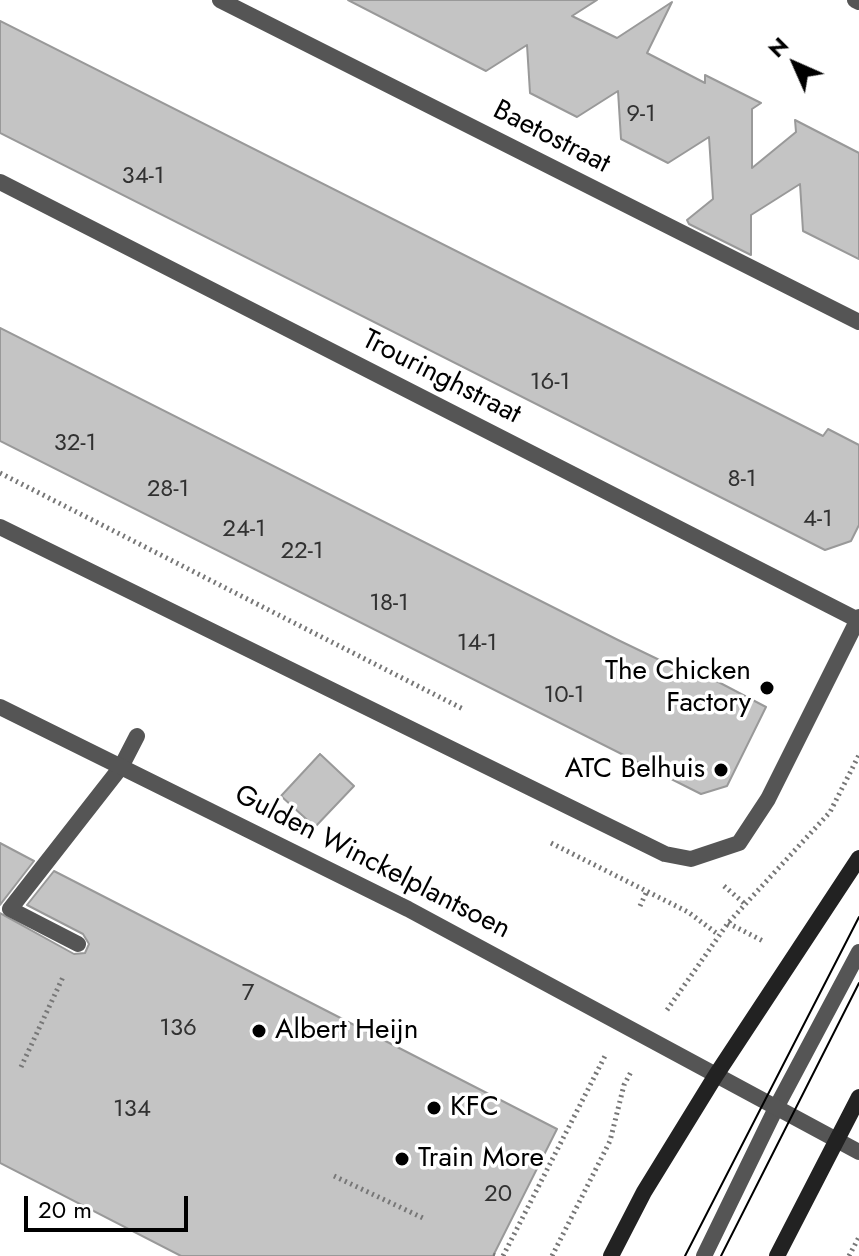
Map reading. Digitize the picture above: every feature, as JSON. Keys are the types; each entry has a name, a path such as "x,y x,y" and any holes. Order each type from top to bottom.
{"main road":[{"path":"611,1256 644,1192 716,1075 859,858"},
{"path":"777,1256 859,1097"}],"street":[{"name":"Baetostraat","path":"220,0 859,322"},
{"name":"Trouringhstraat","path":"0,182 858,618"},
{"path":"0,527 665,854 691,859 739,843 768,799 858,618"},
{"name":"Gulden Winckelplantsoen","path":"0,707 408,909 623,1022 859,1152"},
{"path":"78,944 10,909 121,767 137,736"},
{"path":"704,1256 777,1106 859,952"}],"path":[{"path":"552,1256 610,1141 624,1085 649,1037 728,923 830,812 859,755"},
{"path":"21,1067 78,944"},
{"path":"503,1256 623,1022"},
{"path":"334,1176 423,1218"},
{"path":"849,1256 859,1237"}],"building":[{"path":"348,0 597,0 572,16 617,38 672,2 647,53 705,83 705,75 761,103 752,109 752,168 796,132 795,120 859,153 859,259 803,231 800,184 751,215 751,255 689,224 687,220 713,199 709,137 668,163 621,139 618,91 577,117 530,93 527,45 486,71"},
{"path":"0,21 823,436 828,429 859,445 859,525 851,541 825,550 0,133"},
{"path":"0,328 618,640 701,680 705,675 766,707 727,786 701,794 0,441"},
{"path":"320,754 354,786 315,827 281,796"},
{"path":"0,843 34,861 0,905"},
{"path":"54,871 557,1129 493,1256 181,1256 0,1163 0,913 74,954 85,953 89,944 83,934 27,905"}],"tram line":[{"path":"685,1256 859,917"},
{"path":"721,1256 859,983"}],"place":[{"name":"The Chicken Factory","path":"767,688"},
{"name":"ATC Belhuis","path":"721,770"},
{"name":"Albert Heijn","path":"259,1031"},
{"name":"KFC","path":"434,1108"},
{"name":"Train More","path":"402,1159"}]}
